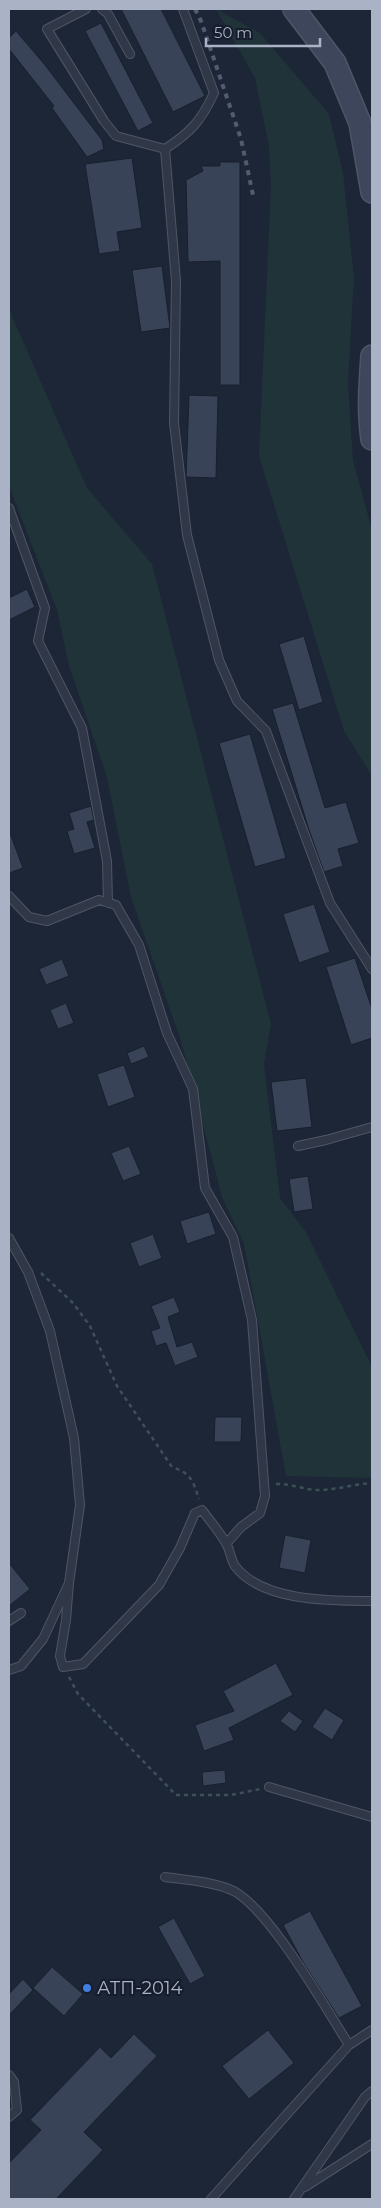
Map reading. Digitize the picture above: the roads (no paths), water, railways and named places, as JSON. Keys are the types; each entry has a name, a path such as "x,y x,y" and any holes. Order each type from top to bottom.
{"main road":[{"path":"294,9 335,63 360,123 372,192"},
{"path":"372,356 370,381 372,439"}],"lane":[{"path":"86,9 47,29 104,121 116,136 165,148 184,136 204,115 214,93 183,9"},
{"path":"102,9 108,14 130,54"},
{"path":"165,148 176,281 174,423 187,536 219,660 237,701 266,731 330,903 372,969"},
{"path":"9,508 45,608 38,642 82,728 107,861 108,903"},
{"path":"9,896 29,917 47,921 98,900 116,905 139,945 167,1033 193,1089 205,1188 233,1237 252,1320 265,1496 260,1513 241,1527 226,1544"},
{"path":"298,1146 372,1127"},
{"path":"9,1238 30,1276 50,1331 74,1438 80,1505 68,1583 66,1620 60,1656 64,1667 83,1664 159,1585 180,1548 195,1513 202,1510 226,1544 235,1565 249,1580 283,1594 334,1601 372,1602"},
{"path":"9,1670 21,1666 43,1639 68,1583"},
{"path":"9,1621 21,1613"},
{"path":"269,1787 372,1817"},
{"path":"165,1878 190,1880 231,1889 255,1908 285,1944 349,2045"},
{"path":"211,2199 349,2045 372,2030"},
{"path":"9,2075 14,2082 17,2110 9,2117"},
{"path":"294,2199 365,2097 372,2091"},
{"path":"301,2190 372,2144"}],"railway":[{"path":"195,9 201,21 241,139 253,195"}],"place":[{"name":"АТП-2014","path":"87,1988"}]}
